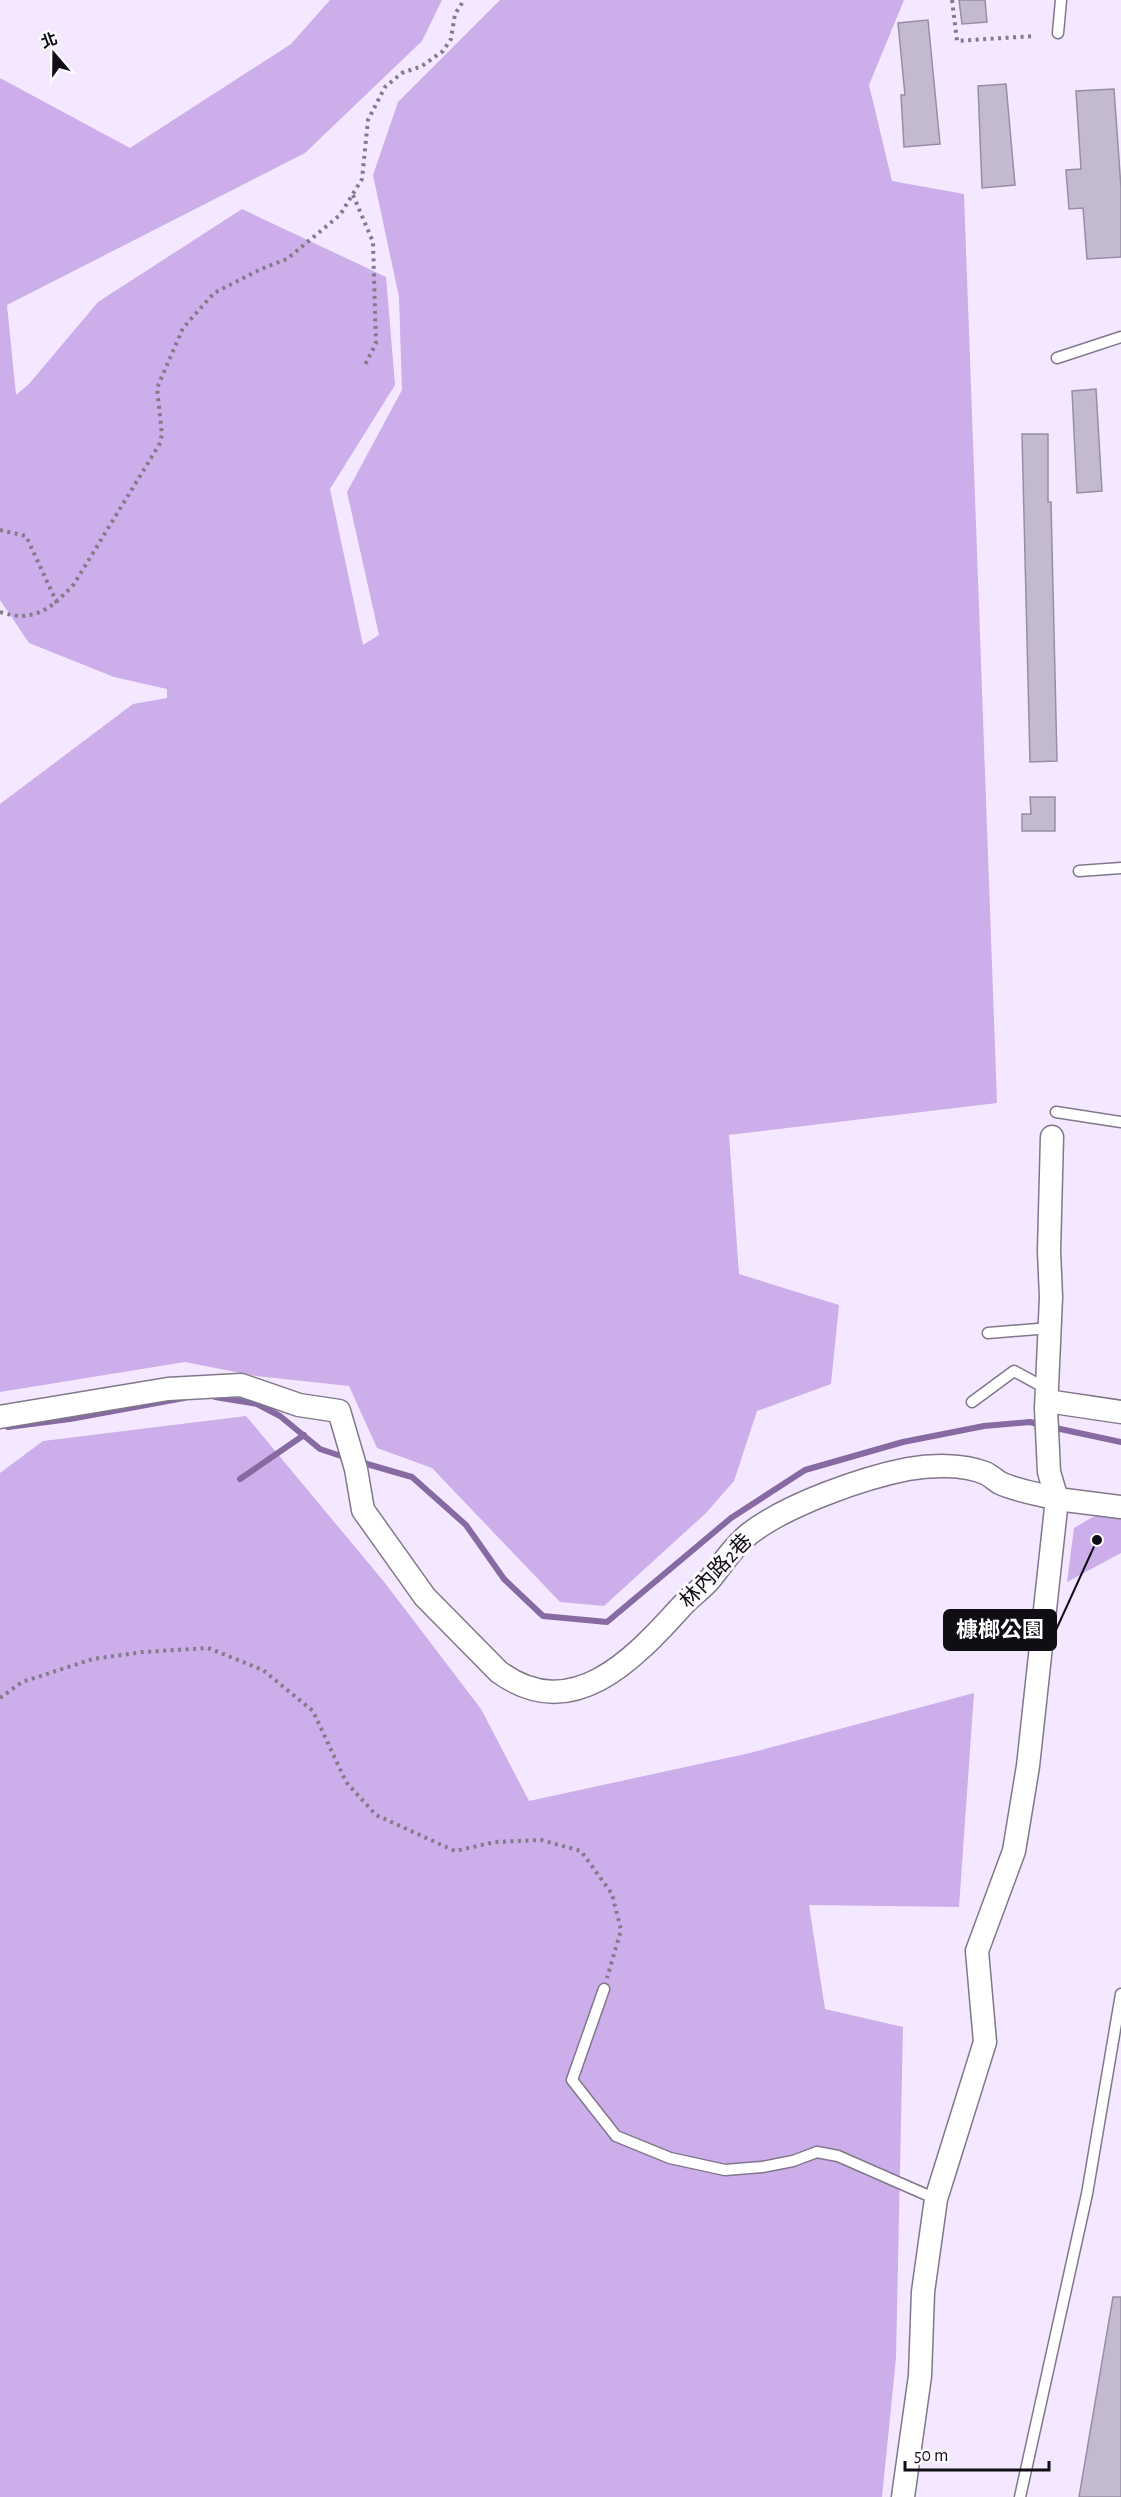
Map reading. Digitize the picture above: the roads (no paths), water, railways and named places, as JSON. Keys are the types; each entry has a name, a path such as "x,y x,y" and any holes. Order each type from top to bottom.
{"street":[{"path":"903,2497 920,2376 923,2292 936,2199 985,2042 976,1951 1014,1851 1028,1766 1057,1499 1049,1472 1047,1400 1052,1137"},
{"name":"林內路2巷","path":"0,1417 168,1389 242,1385 299,1405 339,1411 356,1468 363,1510 395,1556 425,1597 499,1672 513,1683 537,1692 563,1693 591,1684 616,1670 663,1626 750,1534 774,1518 841,1487 910,1468 948,1466 985,1472 1000,1483 1057,1499 1121,1507"},
{"path":"1047,1400 1121,1412"}],"lane":[{"path":"1058,33 1061,0"},
{"path":"1056,358 1121,337"},
{"path":"1079,871 1121,868"},
{"path":"1056,1112 1121,1122"},
{"path":"987,1334 1050,1328"},
{"path":"972,1402 1014,1371 1047,1400"},
{"path":"604,1989 572,2080 616,2136 670,2158 724,2170 762,2167 793,2161 816,2152 838,2156 936,2199"},
{"path":"1020,2497 1087,2194 1121,1994"}],"waterway":[{"path":"215,1397 257,1404 280,1416 320,1449 347,1458"},
{"path":"8,1427 70,1419 184,1398"},
{"path":"360,1462 412,1477 466,1525 504,1579 543,1616 607,1622 731,1518 805,1470 903,1442 984,1426 1030,1422 1041,1425"},
{"path":"1051,1427 1121,1442"},
{"path":"240,1479 304,1435"}],"place":[{"name":"槺榔公園","path":"1097,1540"}]}
